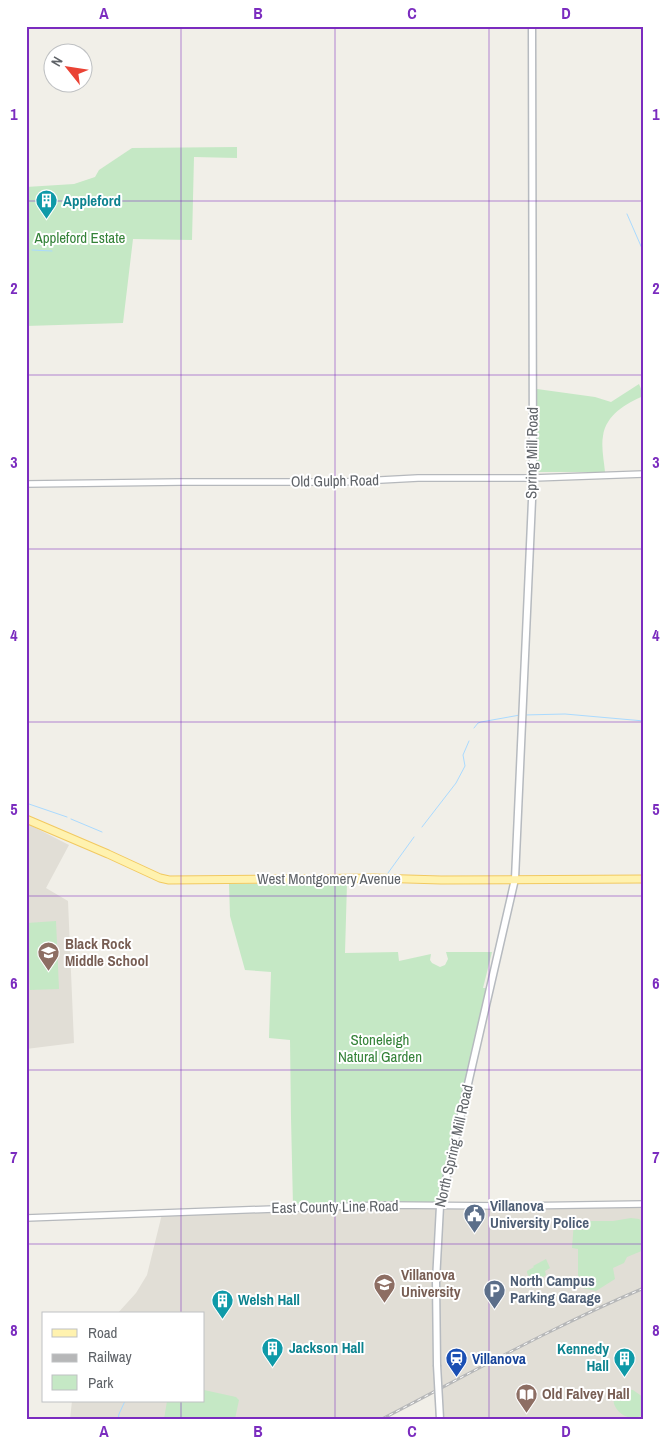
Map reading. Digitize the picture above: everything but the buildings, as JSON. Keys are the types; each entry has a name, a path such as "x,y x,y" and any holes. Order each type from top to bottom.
{"main road":[{"name":"Spring Mill Road","path":"515,879 533,478 532,26"},
{"name":"West Montgomery Avenue","path":"26,819 160,878 169,880 365,878 441,880 644,879"},
{"name":"North Spring Mill Road","path":"440,1419 437,1365 436,1272 440,1206 515,879"}],"street":[{"name":"Old Gulph Road","path":"26,484 343,482 437,478 533,478 644,474"},
{"name":"East County Line Road","path":"26,1218 382,1205 644,1204"}],"shaded area":[{"name":"Black Rock Middle School","path":"26,823 69,845 46,888 68,901 74,1043 26,1049"},
{"name":"Villanova University","path":"644,1204 644,1419 436,1419 434,1392 382,1419 70,1419 72,1402 205,1402 205,1312 119,1312 136,1293 147,1275 162,1214 382,1205"}],"green space":[{"name":"Appleford Estate","path":"237,147 237,158 194,157 192,240 133,239 123,323 26,326 26,187 74,184 95,177 99,170 132,148"},
{"path":"639,384 644,396 630,402 618,411 608,422 605,429 602,445 605,472 536,472 537,389 595,397 611,402"},
{"name":"Stoneleigh Natural Garden","path":"347,883 345,953 398,952 399,961 431,954 430,960 432,963 440,967 445,965 448,959 446,952 492,952 483,988 487,988 437,1202 293,1206 290,1040 269,1038 271,972 245,970 230,916 229,884"},
{"path":"56,921 59,989 30,990 27,923"},
{"path":"631,1218 639,1219 644,1223 644,1250 627,1257 624,1263 613,1268 615,1279 596,1291 582,1288 578,1275 578,1249 572,1248 574,1221 613,1221"},
{"path":"546,1259 550,1268 545,1271 546,1275 533,1284 527,1271"},
{"path":"622,1389 633,1390 643,1397 644,1414 630,1417 623,1415 618,1410 614,1399 616,1394"},
{"path":"205,1390 236,1397 239,1400 235,1419 164,1419 167,1402 205,1402"}],"waterway":[{"path":"627,214 644,253"},
{"path":"32,250 52,251"},
{"path":"524,715 565,714 644,721"},
{"path":"474,728 481,722 520,715"},
{"path":"422,827 456,783 465,766 463,755 469,741"},
{"path":"26,803 67,817"},
{"path":"71,819 102,832"},
{"path":"388,873 414,837"},
{"path":"118,1419 125,1402"}],"railway":[{"path":"382,1419 544,1334 644,1288"}],"place":[{"name":"Appleford","path":"47,220"},
{"name":"Black Rock Middle School","path":"49,972"},
{"name":"Villanova University Police","path":"474,1234"},
{"name":"Villanova University","path":"385,1303"},
{"name":"North Campus Parking Garage","path":"494,1309"},
{"name":"Welsh Hall","path":"222,1319"},
{"name":"Jackson Hall","path":"273,1367"},
{"name":"Kennedy Hall","path":"625,1377"},
{"name":"Villanova","path":"456,1378"},
{"name":"Old Falvey Hall","path":"526,1413"}]}
